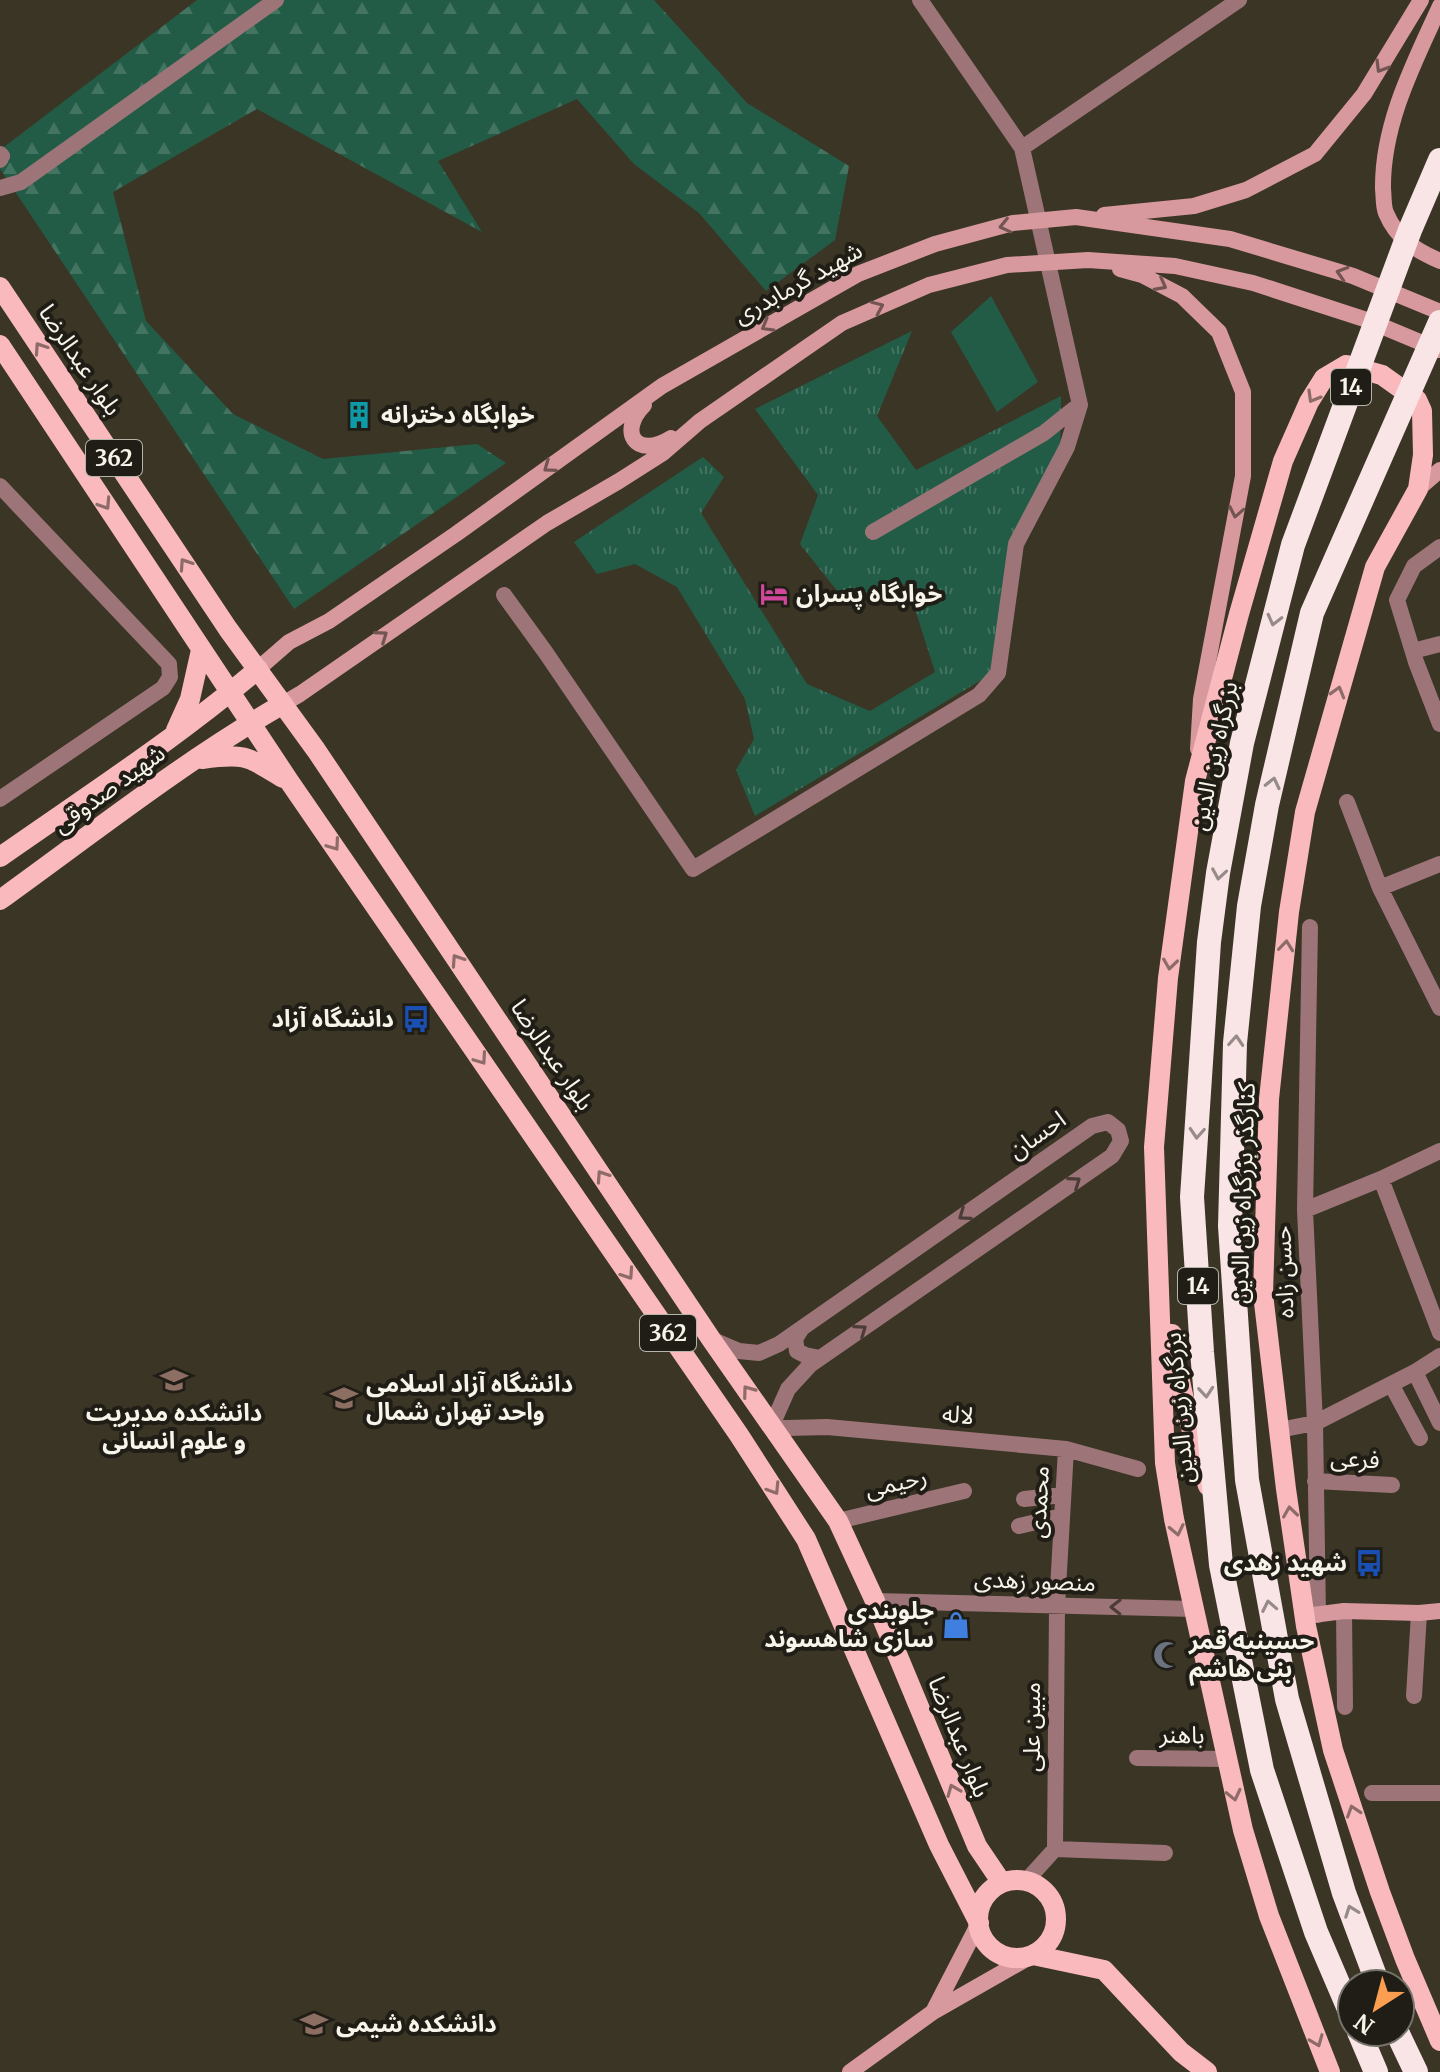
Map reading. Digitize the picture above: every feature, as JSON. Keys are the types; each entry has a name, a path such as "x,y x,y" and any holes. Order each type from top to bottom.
{"highway":[{"name":"بزرگراه زین الدین","path":"1336,1979 1316,1932 1262,1770 1221,1565 1192,1197 1209,942 1218,873 1242,743 1293,545 1410,230 1440,160"},
{"name":"14","path":"1372,1968 1344,1893 1295,1726 1282,1674 1247,1480 1230,1226 1235,1043 1249,906 1267,805 1312,613 1440,322"},
{"path":"1366,2048 1376,2072"},
{"path":"1405,2048 1416,2072"}],"main road":[{"path":"1076,217 1194,206 1246,190 1315,154 1364,94 1421,0"},
{"path":"1440,6 1394,115 1383,165 1384,209 1394,228 1414,249 1440,261"},
{"name":"شهید گرمابدری","path":"258,669 289,642 354,604 662,386 858,274 935,244 1013,223 1076,217 1230,239 1353,276 1440,312"},
{"path":"662,386 635,414 631,424 638,444 648,448 659,445 700,421 842,323 929,285 1007,265 1088,260 1175,266 1253,283 1367,320 1440,351"},
{"path":"1088,260 1142,275 1182,296 1219,332 1243,392 1243,476 1201,699 1195,781 1168,978 1154,1147 1165,1463 1174,1519 1243,1830 1269,1916 1330,2072"},
{"name":"بلوار عبدالرضا","path":"0,287 228,629 316,750 711,1339 838,1521 875,1601 977,1846 1002,1883"},
{"name":"362","path":"0,345 289,781 739,1435 806,1539 939,1845 979,1923"},
{"path":"1195,781 1283,461 1309,402 1324,378 1346,365 1367,369 1382,375 1417,400 1422,411 1423,455 1418,489"},
{"path":"283,704 547,523 663,453 700,421"},
{"path":"1418,489 1440,470"},
{"name":"کنارگذر بزرگراه زین الدین","path":"1418,489 1375,567 1305,812 1289,912 1269,1099 1263,1294 1279,1430 1333,1750 1380,1892 1440,2041"},
{"path":"172,736 190,699 201,650"},
{"name":"شهید صدوقی","path":"0,857 172,736 258,669"},
{"name":"شهید صدوقی","path":"0,900 194,760 283,704"},
{"path":"194,760 231,755 252,758 289,781"},
{"path":"1157,1223 1176,1366 1194,1443 1216,1510"},
{"path":"1311,1616 1344,1611 1440,1611"},
{"path":"939,1845 952,1850 960,1848 972,1834"},
{"path":"850,2072 933,2012 1033,1955 1051,1939 1056,1928 1056,1916 1047,1894 1038,1886 1014,1880 992,1890 979,1910 982,1935 988,1945 1009,1957 1033,1955 1104,1970 1181,2052 1207,2072"},
{"path":"933,2012 979,1923"},
{"path":"1405,1959 1440,2056"}],"street":[{"path":"0,188 21,182 276,0"},
{"path":"504,595 693,869 979,695 998,673 1016,544 1067,447 1080,405 1022,148 920,0"},
{"path":"1022,148 1239,0"},
{"path":"873,532 1044,433 1080,405"},
{"path":"0,486 169,664 170,677 163,688 0,799"},
{"path":"1440,547 1414,566 1397,600 1440,724"},
{"path":"1413,651 1440,644"},
{"path":"1347,802 1380,888 1440,1008"},
{"path":"1380,888 1440,864"},
{"name":"حسن زاده","path":"1310,927 1305,1210 1315,1423 1311,1616"},
{"name":"احسان","path":"711,1339 739,1351 759,1353 779,1344 1092,1126 1108,1122 1118,1130 1121,1141 1112,1156 810,1365 788,1389 772,1425"},
{"path":"1305,1210 1440,1151"},
{"path":"1381,1179 1440,1333"},
{"path":"803,1327 795,1339 797,1351 820,1358"},
{"path":"1279,1430 1315,1423 1440,1356"},
{"path":"1415,1372 1440,1423"},
{"path":"1391,1384 1420,1438"},
{"name":"لاله","path":"772,1425 787,1428 827,1427 1066,1449 1138,1469"},
{"name":"محمدی","path":"1057,1606 1066,1449"},
{"name":"فرعی","path":"1315,1481 1392,1485"},
{"name":"رحیمی","path":"838,1521 964,1491"},
{"path":"1024,1499 1063,1495"},
{"path":"1019,1526 1062,1516"},
{"name":"منصور زهدی","path":"875,1601 1194,1609"},
{"name":"مبین علی","path":"1055,1849 1057,1606"},
{"path":"1344,1611 1345,1707"},
{"path":"1414,1696 1419,1613"},
{"name":"باهنر","path":"1137,1758 1226,1759"},
{"path":"1372,1793 1440,1793"},
{"path":"1026,1881 1055,1849 1165,1853"}],"green space":[{"path":"197,0 654,0 747,103 849,166 835,240 766,291 699,213 634,164 577,99 438,161 482,232 257,109 113,192 146,321 233,414 323,459 477,444 506,463 294,609 0,169 0,150"},
{"path":"991,296 1038,382 997,412 951,332"},
{"path":"912,331 877,416 916,470 1061,396 1060,463 1016,544 993,673 755,816 736,770 754,739 745,699 677,587 635,564 597,574 574,542 703,457 724,477 701,513 807,684 870,711 935,672 907,584 842,597 800,544 818,495 755,409"}],"place":[{"name":"خوابگاه دخترانه","path":"359,415"},
{"name":"خوابگاه پسران","path":"774,594"},
{"name":"دانشگاه آزاد","path":"416,1019"},
{"name":"دانشکده مدیریت و علوم انسانی","path":"174,1380"},
{"name":"دانشگاه آزاد اسلامی واحد تهران شمال","path":"344,1398"},
{"name":"شهید زهدی","path":"1369,1563"},
{"name":"جلوبندی سازی شاهسوند","path":"956,1625"},
{"name":"حسینیه قمر بنی هاشم","path":"1167,1655"},
{"name":"دانشکده شیمی","path":"314,2024"}]}
